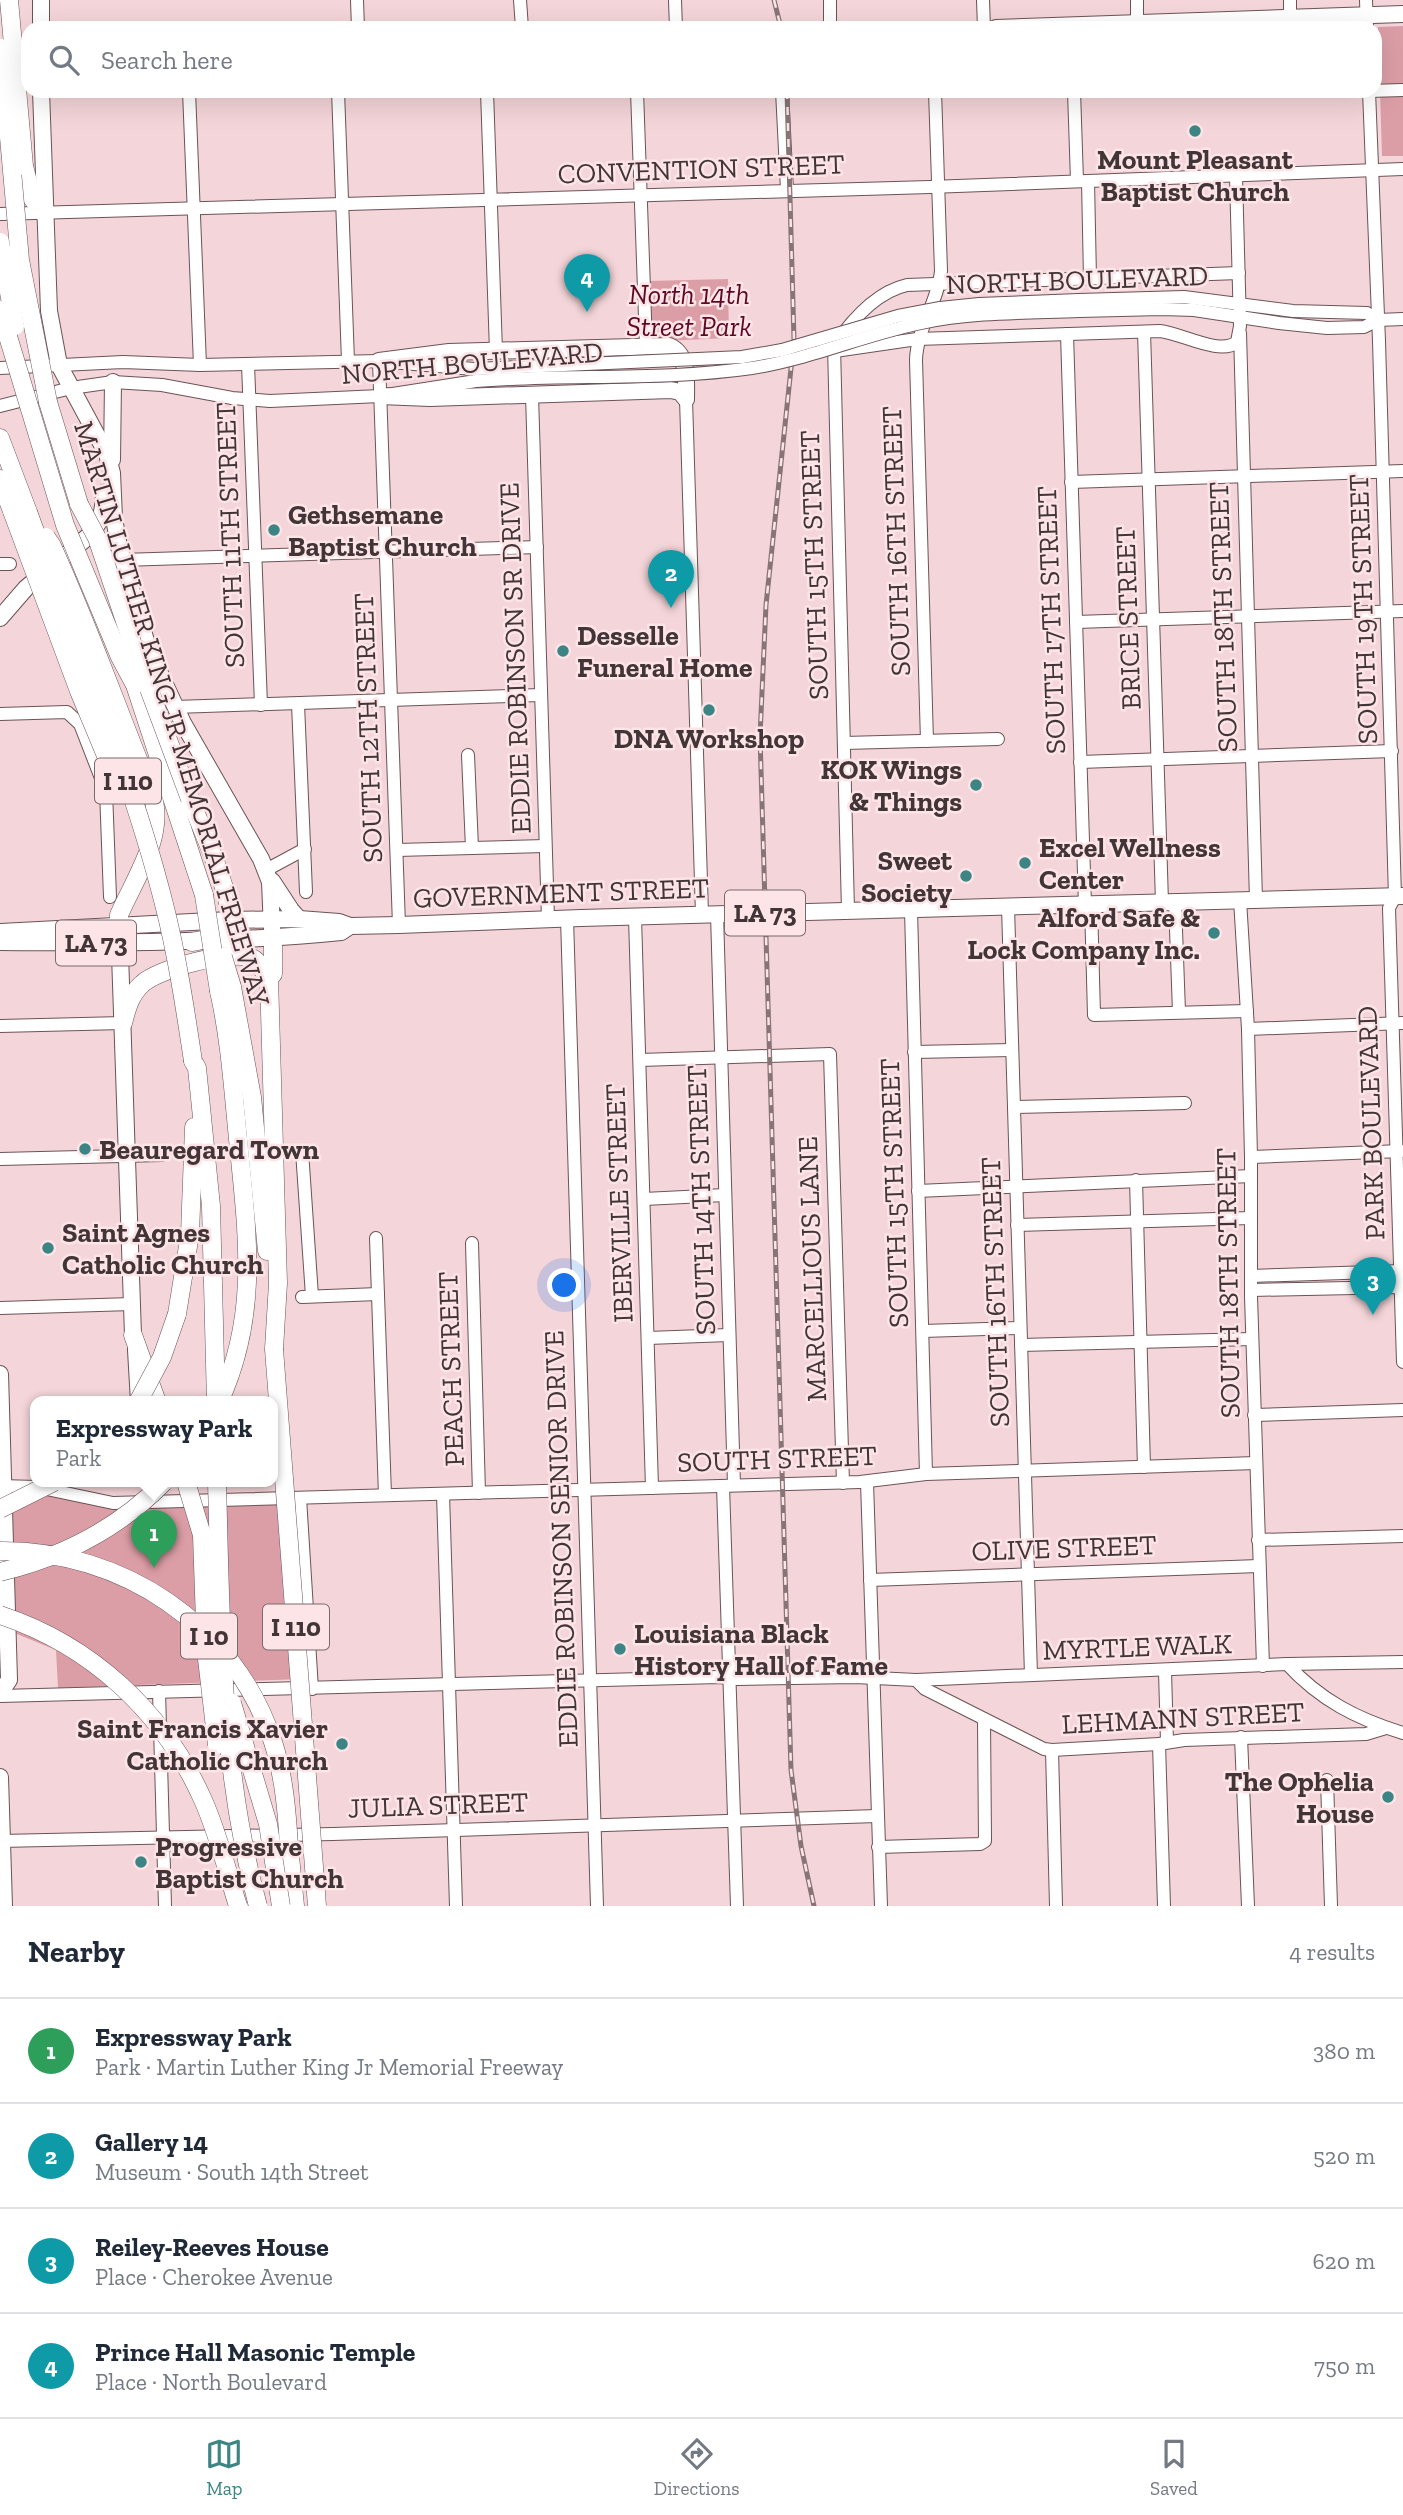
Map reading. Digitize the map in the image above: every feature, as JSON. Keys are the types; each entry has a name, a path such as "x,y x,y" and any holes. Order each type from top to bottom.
{"highway":[{"path":"9,0 24,166 32,198 45,214"},
{"name":"MARTIN LUTHER KING JR MEMORIAL FREEWAY","path":"0,46 17,237 25,294 48,402 135,685 204,895 252,1097 273,1282"},
{"path":"0,89 21,72"},
{"path":"0,242 22,349 31,375 48,402"},
{"path":"0,310 65,525 120,657 135,685"},
{"name":"I 110","path":"0,438 4,471 121,762 147,841 175,949 194,1066 211,1206 218,1396"},
{"path":"0,447 4,471"},
{"path":"79,504 101,548 136,654 230,907 230,920 225,930 217,936 192,942"},
{"path":"20,512 52,546 74,594 152,794 157,815 156,826 119,915 119,925"},
{"path":"269,978 273,974 273,938"},
{"path":"123,1023 134,993 149,978 162,971 240,955 256,960 269,978 273,1282"},
{"path":"221,1396 241,1340 247,1301 248,1261 225,989"},
{"path":"140,1396 162,1357 177,1314 185,1274 192,1202 194,1066"},
{"name":"I 110","path":"273,1282 275,1349 317,1906"},
{"path":"133,1335 155,1396"},
{"path":"0,1508 44,1487"},
{"path":"0,1572 43,1560 84,1543 130,1513 159,1487"},
{"path":"188,1487 202,1535 206,1650 214,1729 240,1828"},
{"name":"I 110","path":"218,1487 223,1685 230,1764 240,1828 258,1906"},
{"name":"I 10","path":"0,1551 35,1552 66,1557 114,1572 170,1602 218,1645 254,1698 277,1755 284,1786 295,1906"},
{"path":"0,1615 39,1630 80,1654 119,1683 152,1718 180,1756 203,1800 237,1906"},
{"path":"223,1685 230,1697 268,1824 281,1906"}],"main road":[{"path":"41,0 41,21"},
{"path":"1199,21 1403,14"},
{"path":"0,61 21,60"},
{"path":"41,98 49,311 59,365 107,454 112,473"},
{"path":"379,361 449,352 669,346 681,354 686,399"},
{"path":"113,382 112,473 115,526 122,560 148,648 175,707 267,873 299,919"},
{"path":"380,396 429,398 671,390 680,392 686,399"},
{"path":"0,618 26,588 91,534 101,520 104,501 102,470 93,442 96,433"},
{"path":"91,534 115,526"},
{"path":"267,873 273,938"},
{"name":"GOVERNMENT STREET","path":"0,932 272,919 340,922 350,926 1248,900 1400,900"},
{"path":"119,925 133,1335"},
{"name":"GOVERNMENT STREET","path":"0,942 192,942 341,932 350,926"},
{"path":"0,1374 9,1680 0,1695"},
{"path":"0,1777 4,1906"}],"street":[{"path":"357,0 358,21"},
{"path":"520,0 522,21"},
{"path":"675,0 676,21"},
{"path":"830,0 830,21"},
{"path":"983,0 984,21"},
{"path":"1137,0 1138,21"},
{"path":"1290,0 1290,18"},
{"path":"1382,91 1403,90"},
{"path":"189,98 200,365"},
{"path":"338,98 348,361"},
{"path":"487,98 496,351"},
{"path":"637,98 646,346"},
{"path":"782,98 787,190"},
{"path":"917,339 939,284 941,265 935,98"},
{"path":"1075,98 1090,278"},
{"name":"SOUTH 19TH STREET","path":"1369,98 1392,751 1400,900"},
{"name":"CONVENTION STREET","path":"0,214 939,187 1403,169"},
{"path":"1236,176 1239,303"},
{"name":"NORTH BOULEVARD","path":"939,284 1239,273"},
{"path":"832,351 846,330 874,301 891,290 907,285 939,284"},
{"path":"907,285 920,291 928,311"},
{"name":"NORTH BOULEVARD","path":"1079,306 1184,297 1304,312 1367,313 1378,320"},
{"name":"NORTH BOULEVARD","path":"832,351 917,339 1144,332 1167,332 1217,347 1235,344 1240,333 1239,303"},
{"name":"NORTH BOULEVARD","path":"0,406 71,388 113,382 162,385 250,400 380,396 475,375 742,357 790,348 876,322 931,309 979,304 1162,309 1327,328 1364,327 1378,320 1403,319"},
{"name":"BRICE STREET","path":"1144,332 1157,759 1179,1012"},
{"name":"SOUTH 18TH STREET","path":"1240,333 1252,755 1247,1011 1251,1283 1263,1666"},
{"name":"SOUTH 17TH STREET","path":"1067,334 1080,762 1094,1015 1179,1012"},
{"name":"SOUTH 16TH STREET","path":"917,339 927,741"},
{"name":"SOUTH 15TH STREET","path":"832,351 848,911"},
{"name":"NORTH BOULEVARD","path":"0,368 123,362 200,365 379,361 475,375"},
{"name":"SOUTH 12TH STREET","path":"379,361 399,925"},
{"name":"SOUTH 11TH STREET","path":"248,364 261,705"},
{"name":"EDDIE ROBINSON SR DRIVE","path":"531,395 548,919"},
{"name":"SOUTH 14TH STREET","path":"686,399 709,914 722,1057 729,1335 729,1678 737,1906"},
{"path":"1071,482 1403,471"},
{"path":"122,560 537,547"},
{"path":"1076,622 1403,611"},
{"path":"175,707 541,695"},
{"path":"298,704 306,892"},
{"path":"0,714 67,712 80,724 106,791 110,897"},
{"path":"844,743 998,739"},
{"path":"1080,762 1392,751"},
{"path":"468,755 472,848"},
{"path":"397,850 545,846"},
{"path":"267,873 305,849"},
{"name":"PARK BOULEVARD","path":"1400,900 1389,908 1398,1023 1403,1362"},
{"name":"SOUTH 16TH STREET","path":"1008,907 1031,1675"},
{"name":"SOUTH 15TH STREET","path":"911,910 926,1474"},
{"name":"IBERVILLE STREET","path":"635,917 652,1488"},
{"name":"EDDIE ROBINSON SENIOR DRIVE","path":"567,918 597,1906"},
{"path":"1179,1012 1247,1011"},
{"path":"0,1026 123,1023"},
{"path":"1248,1029 1398,1023"},
{"path":"914,1052 1012,1050"},
{"name":"MARCELLIOUS LANE","path":"722,1057 830,1054 843,1482"},
{"path":"640,1060 722,1057"},
{"path":"1015,1107 1185,1103"},
{"path":"302,1151 307,1297 377,1294"},
{"path":"1251,1157 1400,1151"},
{"path":"0,1159 162,1154"},
{"path":"918,1191 1251,1176"},
{"path":"1136,1180 1144,1467"},
{"path":"644,1199 725,1195"},
{"path":"1017,1225 1251,1219"},
{"path":"376,1238 385,1495"},
{"name":"PEACH STREET","path":"472,1243 479,1493"},
{"path":"1251,1283 1402,1271"},
{"path":"1251,1283 1402,1287"},
{"path":"0,1308 132,1304"},
{"path":"923,1331 1020,1328"},
{"path":"133,1335 137,1396"},
{"path":"648,1338 729,1335"},
{"path":"1021,1345 1252,1339"},
{"path":"1254,1415 1403,1410"},
{"name":"SOUTH STREET","path":"37,1487 103,1502 153,1502 867,1482 926,1474 1256,1463"},
{"path":"867,1482 881,1906"},
{"name":"SOUTH STREET","path":"2,1486 30,1487"},
{"path":"152,1487 153,1502"},
{"path":"443,1494 456,1906"},
{"path":"300,1498 312,1689"},
{"path":"1258,1540 1403,1536"},
{"name":"OLIVE STREET","path":"870,1580 1259,1566"},
{"name":"MYRTLE WALK","path":"0,1695 589,1680 916,1680 1287,1664 1403,1662"},
{"path":"1287,1664 1330,1703 1403,1733"},
{"path":"1164,1906 1165,1671"},
{"name":"LEHMANN STREET","path":"916,1680 925,1689 1044,1749 1052,1750 1241,1737 1366,1734 1386,1728"},
{"path":"159,1691 165,1906"},
{"path":"878,1847 980,1844 985,1841 984,1719"},
{"path":"1241,1737 1248,1906"},
{"path":"1052,1750 1056,1906"},
{"path":"1327,1780 1331,1906"},
{"name":"JULIA STREET","path":"1,1841 877,1816"}],"green space":[{"path":"1403,26 1403,156 1382,156 1382,27"},
{"name":"North 14th Street Park","path":"728,279 729,338 661,341 653,338 650,324 652,295 648,281"},
{"path":"10,1492 36,1492 102,1507 293,1502 304,1679 58,1688 56,1650 12,1632"}],"railway":[{"path":"774,0 779,21"},
{"path":"787,98 794,340 766,605 760,736 791,1770 801,1846 814,1906"}],"place":[{"name":"Mount Pleasant Baptist Church","path":"1195,131"},
{"name":"Prince Hall Masonic Temple","path":"587,312"},
{"name":"Gethsemane Baptist Church","path":"274,530"},
{"name":"Gallery 14","path":"671,608"},
{"name":"Desselle Funeral Home","path":"563,651"},
{"name":"DNA Workshop","path":"709,710"},
{"name":"KOK Wings & Things","path":"976,785"},
{"name":"Excel Wellness Center","path":"1025,863"},
{"name":"Sweet Society","path":"966,876"},
{"name":"Alford Safe & Lock Company Inc.","path":"1214,933"},
{"name":"Beauregard Town","path":"85,1149"},
{"name":"Saint Agnes Catholic Church","path":"48,1248"},
{"name":"Reiley-Reeves House","path":"1373,1315"},
{"name":"Expressway Park","path":"154,1568"},
{"name":"Louisiana Black History Hall of Fame","path":"620,1649"},
{"name":"Saint Francis Xavier Catholic Church","path":"342,1744"},
{"name":"The Ophelia House","path":"1388,1797"},
{"name":"Progressive Baptist Church","path":"141,1862"}]}
